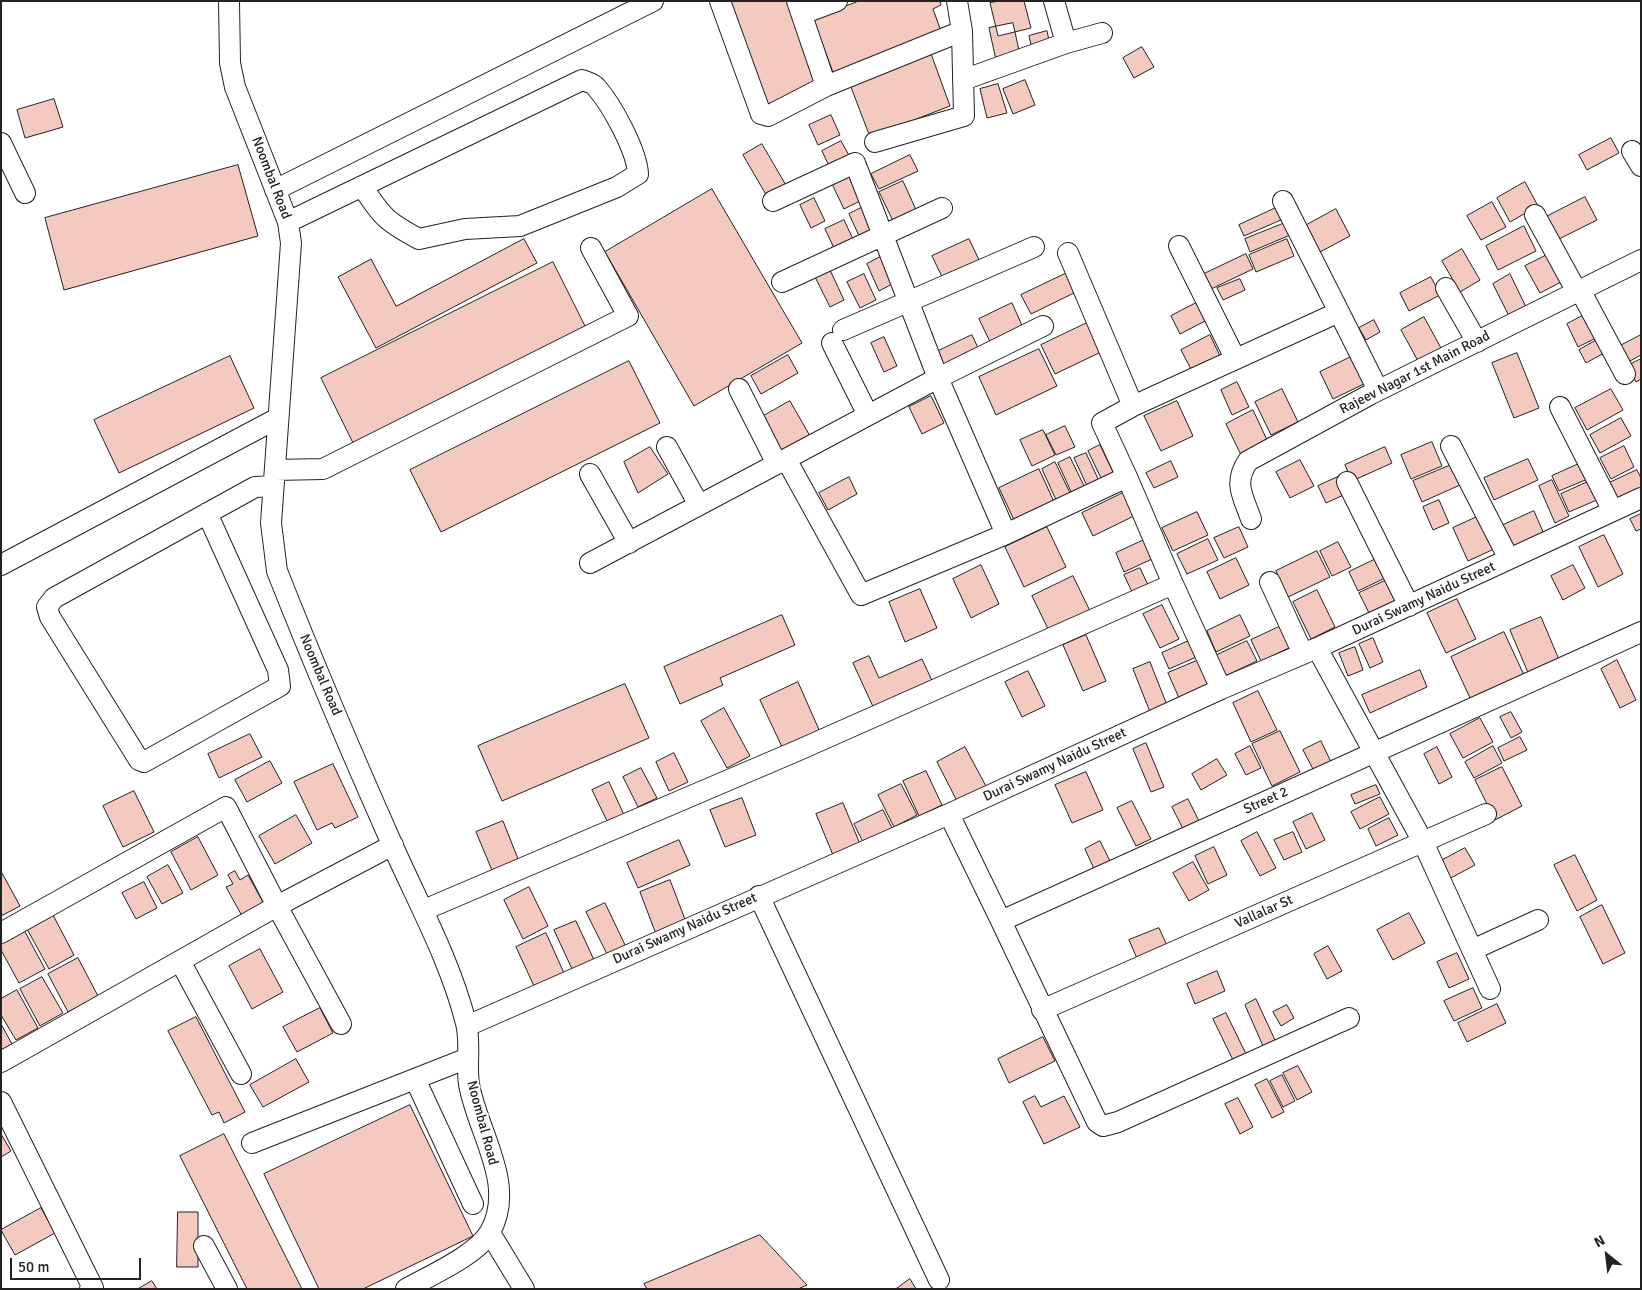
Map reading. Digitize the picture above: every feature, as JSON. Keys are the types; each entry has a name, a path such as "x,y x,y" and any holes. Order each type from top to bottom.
{"street":[{"name":"Noombal Road","path":"229,1 230,63 235,87 288,222 291,243 271,523 277,570 393,845 424,910 455,984 467,1026 469,1084 498,1179 499,1204 490,1233 477,1248 406,1289"},
{"path":"275,190 653,1"},
{"path":"720,1 761,114 768,116 826,86 962,32"},
{"path":"826,86 799,8 837,1"},
{"path":"875,142 964,116 962,32 957,1"},
{"path":"1054,1 1066,43"},
{"path":"963,80 1066,43 1102,33"},
{"path":"288,222 362,186 582,80 595,85 631,145 638,163 638,174 617,187 520,226 465,229 419,239 389,223 376,208 362,186"},
{"path":"1,143 25,193"},
{"path":"773,201 855,163 938,378 1006,534"},
{"path":"1283,201 1378,390"},
{"path":"782,282 942,208"},
{"path":"1536,215 1624,374"},
{"path":"1179,246 1235,358"},
{"path":"868,415 838,336 909,301 1034,247"},
{"path":"207,513 252,593 284,667 280,686 144,762 139,760 50,617 47,607 54,598 207,513 255,487 274,478 324,469 628,316 591,248"},
{"path":"1068,254 1133,406"},
{"name":"Rajeev Nagar 1st Main Road","path":"1252,519 1239,483 1241,471 1248,461 1378,390 1641,260"},
{"path":"1446,288 1477,342"},
{"path":"1221,688 1102,423 1133,406 1235,358 1339,312"},
{"path":"590,563 938,378 1044,326"},
{"path":"739,389 861,595 1006,534 1127,477"},
{"path":"1560,407 1613,511"},
{"path":"1,564 278,418"},
{"path":"667,446 699,505"},
{"path":"1452,446 1509,559"},
{"path":"590,474 629,543"},
{"path":"1347,482 1408,606"},
{"name":"Durai Swamy Naidu Street","path":"467,1026 949,814 1221,688 1310,651 1641,498"},
{"path":"1270,582 1372,752 1423,842 1490,989"},
{"path":"424,910 799,750 1173,584"},
{"name":"Street 2","path":"1001,921 1641,632"},
{"path":"1,933 226,807 341,1024"},
{"path":"949,814 1097,1122 1103,1126 1118,1122 1349,1018"},
{"name":"Vallalar St","path":"1042,1010 1486,814"},
{"path":"1,1062 277,906 393,845"},
{"path":"759,896 939,1280"},
{"path":"1472,950 1538,920"},
{"path":"180,961 241,1074"},
{"path":"252,1143 468,1058"},
{"path":"415,1079 473,1204"},
{"path":"1,1102 92,1288 90,1289"},
{"path":"490,1233 524,1289"},
{"path":"204,1246 227,1289"}],"building":[{"path":"724,1 789,1 820,84 763,106"},
{"path":"859,1 940,1 941,5 933,9 942,34 834,75 813,19"},
{"path":"1024,1 1031,28 998,36 990,3"},
{"path":"1013,23 1020,55 996,60 989,28"},
{"path":"1047,31 1050,45 1032,49 1029,36"},
{"path":"1142,47 1154,67 1134,78 1123,58"},
{"path":"930,51 950,106 870,137 849,82"},
{"path":"1025,80 1035,105 1013,114 1003,89"},
{"path":"998,84 1007,113 987,118 980,89"},
{"path":"54,99 63,127 25,138 17,110"},
{"path":"831,115 840,135 818,145 809,125"},
{"path":"1611,138 1619,153 1587,170 1579,155"},
{"path":"841,141 850,157 830,168 822,151"},
{"path":"762,144 787,187 768,198 743,155"},
{"path":"910,155 918,171 879,189 871,174"},
{"path":"238,165 258,236 64,290 45,218"},
{"path":"852,174 864,199 844,209 832,184"},
{"path":"903,181 917,212 894,223 879,192"},
{"path":"1525,182 1538,206 1510,222 1497,198"},
{"path":"712,189 802,343 694,406 605,252"},
{"path":"1585,197 1597,220 1557,240 1546,217"},
{"path":"814,198 825,221 811,228 800,205"},
{"path":"1492,202 1506,227 1481,240 1467,216"},
{"path":"867,205 878,230 860,238 849,214"},
{"path":"1278,207 1283,219 1244,236 1239,225"},
{"path":"1336,209 1350,236 1318,253 1303,227"},
{"path":"844,220 854,241 835,250 825,229"},
{"path":"1290,221 1295,233 1250,252 1245,239"},
{"path":"1524,226 1536,251 1498,270 1486,246"},
{"path":"524,239 537,263 376,348 338,277 371,259 396,306"},
{"path":"969,239 982,266 945,283 932,256"},
{"path":"1287,239 1294,256 1256,272 1249,255"},
{"path":"1462,249 1480,280 1460,292 1442,261"},
{"path":"886,254 896,282 879,291 867,264"},
{"path":"1246,254 1253,269 1211,289 1204,274"},
{"path":"1549,254 1563,281 1540,293 1525,266"},
{"path":"553,262 588,332 356,449 321,378"},
{"path":"830,270 844,300 830,307 815,277"},
{"path":"1069,272 1078,291 1031,314 1021,295"},
{"path":"864,274 876,300 860,308 847,282"},
{"path":"1510,274 1526,307 1509,316 1493,284"},
{"path":"1431,277 1440,295 1409,311 1400,293"},
{"path":"1240,279 1245,290 1223,300 1217,288"},
{"path":"1198,302 1207,320 1180,334 1171,316"},
{"path":"1012,303 1025,332 993,348 979,319"},
{"path":"1586,314 1598,337 1578,347 1567,324"},
{"path":"1424,317 1441,348 1418,361 1401,330"},
{"path":"1374,320 1380,332 1366,340 1359,328"},
{"path":"1089,322 1103,351 1055,374 1041,345"},
{"path":"972,335 979,350 939,368 932,354"},
{"path":"1210,335 1220,356 1192,371 1181,350"},
{"path":"1641,335 1641,355 1628,362 1620,346"},
{"path":"884,337 897,366 884,372 871,343"},
{"path":"1597,340 1604,353 1586,363 1579,350"},
{"path":"1039,349 1057,386 996,415 979,377"},
{"path":"1517,353 1539,408 1514,418 1492,363"},
{"path":"788,355 798,373 761,394 751,376"},
{"path":"1355,355 1368,382 1333,399 1320,372"},
{"path":"230,356 254,408 119,473 94,420"},
{"path":"1641,359 1641,379 1636,382 1627,366"},
{"path":"629,361 660,423 441,532 410,470"},
{"path":"1237,382 1249,407 1232,415 1221,390"},
{"path":"1282,389 1298,422 1271,435 1255,402"},
{"path":"1611,389 1623,410 1587,430 1575,408"},
{"path":"931,396 944,423 922,434 909,407"},
{"path":"790,401 810,436 780,453 760,418"},
{"path":"1177,401 1193,436 1161,451 1144,416"},
{"path":"1253,410 1269,444 1242,457 1226,424"},
{"path":"1621,418 1631,436 1600,453 1590,435"},
{"path":"1065,426 1075,447 1056,455 1046,435"},
{"path":"1043,430 1055,455 1032,466 1020,440"},
{"path":"1432,442 1442,466 1411,479 1401,455"},
{"path":"1100,445 1114,474 1102,480 1088,451"},
{"path":"1624,446 1634,467 1611,479 1600,458"},
{"path":"650,447 668,474 638,493 624,462"},
{"path":"1385,447 1392,463 1352,481 1345,465"},
{"path":"1086,453 1100,483 1088,488 1074,458"},
{"path":"1070,457 1086,490 1073,496 1058,463"},
{"path":"1528,459 1538,480 1494,500 1484,478"},
{"path":"1300,460 1314,486 1290,498 1276,472"},
{"path":"1171,461 1178,477 1154,488 1146,473"},
{"path":"1055,462 1071,495 1057,502 1042,469"},
{"path":"1583,462 1590,478 1559,491 1552,476"},
{"path":"1451,465 1460,485 1422,502 1413,481"},
{"path":"1039,469 1055,504 1015,522 999,488"},
{"path":"1637,470 1641,478 1641,492 1616,504 1607,484"},
{"path":"1340,476 1348,493 1326,503 1318,486"},
{"path":"849,477 857,494 828,510 819,493"},
{"path":"1552,480 1569,516 1555,523 1539,486"},
{"path":"1590,481 1599,499 1569,512 1561,494"},
{"path":"1125,492 1136,515 1093,536 1082,513"},
{"path":"1439,500 1449,523 1433,530 1423,507"},
{"path":"1534,511 1544,534 1511,549 1501,526"},
{"path":"1197,512 1208,535 1173,551 1162,528"},
{"path":"1641,514 1641,529 1636,531 1630,519"},
{"path":"1479,516 1494,549 1468,561 1453,528"},
{"path":"1047,527 1066,567 1024,587 1005,547"},
{"path":"1239,527 1248,547 1224,558 1214,538"},
{"path":"1604,535 1623,574 1598,587 1579,547"},
{"path":"1208,539 1218,560 1187,574 1177,554"},
{"path":"1144,540 1152,559 1124,572 1116,553"},
{"path":"1338,542 1351,567 1332,576 1320,551"},
{"path":"1317,551 1330,577 1288,597 1276,571"},
{"path":"1236,558 1249,585 1220,599 1207,572"},
{"path":"1378,558 1387,577 1358,591 1349,572"},
{"path":"981,565 999,604 971,618 953,579"},
{"path":"1573,565 1585,588 1563,600 1551,576"},
{"path":"1140,568 1149,587 1133,594 1124,575"},
{"path":"1073,576 1091,613 1050,633 1032,596"},
{"path":"1389,579 1398,599 1369,613 1359,593"},
{"path":"920,589 937,628 905,642 889,602"},
{"path":"1317,590 1335,627 1311,639 1293,602"},
{"path":"1457,599 1476,639 1446,653 1427,613"},
{"path":"1162,605 1179,639 1160,648 1143,614"},
{"path":"782,615 795,645 720,678 723,685 680,704 664,667"},
{"path":"1240,615 1250,636 1216,652 1207,631"},
{"path":"1541,617 1560,662 1529,675 1510,630"},
{"path":"1283,625 1293,646 1261,661 1251,640"},
{"path":"1504,632 1524,675 1471,700 1451,657"},
{"path":"1086,635 1106,681 1083,691 1063,645"},
{"path":"1373,638 1383,662 1370,668 1359,644"},
{"path":"1193,639 1201,655 1169,669 1162,653"},
{"path":"1247,641 1257,661 1225,676 1215,656"},
{"path":"1355,647 1363,670 1348,676 1339,653"},
{"path":"869,656 879,678 922,659 934,685 875,711 853,663"},
{"path":"1199,660 1210,685 1179,698 1168,673"},
{"path":"1617,660 1636,700 1620,708 1601,669"},
{"path":"1150,662 1167,705 1150,712 1133,669"},
{"path":"1420,670 1427,687 1370,713 1362,695"},
{"path":"1028,671 1045,706 1022,717 1005,682"},
{"path":"798,682 820,732 783,749 760,700"},
{"path":"625,684 649,738 502,801 478,746"},
{"path":"1258,691 1277,730 1251,742 1233,703"},
{"path":"724,708 750,756 727,768 701,721"},
{"path":"1511,712 1522,732 1511,738 1500,717"},
{"path":"1480,718 1493,742 1463,758 1450,734"},
{"path":"1280,731 1300,772 1272,786 1252,744"},
{"path":"250,734 262,757 219,778 208,754"},
{"path":"1520,737 1527,750 1504,761 1498,748"},
{"path":"1321,741 1331,762 1314,771 1303,750"},
{"path":"1146,743 1164,787 1151,792 1133,749"},
{"path":"1250,746 1261,768 1246,775 1235,754"},
{"path":"1493,746 1502,763 1474,778 1465,762"},
{"path":"965,747 987,788 958,803 937,762"},
{"path":"1437,747 1452,777 1439,784 1424,754"},
{"path":"674,753 688,782 669,791 656,762"},
{"path":"1217,759 1227,775 1201,790 1192,774"},
{"path":"270,761 282,783 247,802 235,780"},
{"path":"333,764 358,817 335,828 332,823 317,830 294,782"},
{"path":"1502,767 1522,806 1495,820 1475,780"},
{"path":"641,768 657,798 638,807 623,777"},
{"path":"926,771 942,805 919,816 903,781"},
{"path":"1086,772 1103,810 1072,823 1055,785"},
{"path":"609,782 625,817 609,825 592,790"},
{"path":"901,784 917,815 894,827 878,795"},
{"path":"1376,785 1380,794 1355,804 1351,795"},
{"path":"134,791 154,832 123,847 103,806"},
{"path":"1380,797 1389,814 1360,829 1351,812"},
{"path":"742,798 756,835 725,847 710,810"},
{"path":"1188,799 1201,825 1185,833 1172,807"},
{"path":"1132,801 1151,839 1136,846 1117,808"},
{"path":"843,803 860,844 833,855 816,814"},
{"path":"883,810 893,830 864,844 854,824"},
{"path":"1312,813 1325,840 1306,849 1293,822"},
{"path":"296,815 312,843 275,864 259,836"},
{"path":"1389,818 1398,835 1376,846 1368,829"},
{"path":"503,821 520,864 494,875 476,832"},
{"path":"1257,832 1276,868 1260,876 1241,841"},
{"path":"1293,832 1302,852 1284,860 1274,840"},
{"path":"198,837 218,875 191,890 171,852"},
{"path":"679,840 690,865 638,888 627,863"},
{"path":"1100,841 1111,863 1095,871 1085,849"},
{"path":"1214,847 1227,875 1208,884 1195,856"},
{"path":"1465,848 1475,865 1447,880 1437,863"},
{"path":"1575,855 1597,900 1577,911 1554,865"},
{"path":"1193,862 1209,890 1189,901 1173,873"},
{"path":"168,865 183,893 162,904 147,877"},
{"path":"235,871 240,880 248,875 264,904 242,916 226,887 233,884 228,875"},
{"path":"1,873 20,906 1,916"},
{"path":"670,880 686,922 656,934 640,892"},
{"path":"144,882 157,908 136,919 122,893"},
{"path":"529,887 548,926 523,939 504,900"},
{"path":"605,903 626,947 608,956 586,912"},
{"path":"1602,905 1625,953 1603,964 1580,917"},
{"path":"1409,913 1425,943 1393,960 1377,930"},
{"path":"53,915 74,955 49,969 27,929"},
{"path":"576,921 594,960 572,969 554,930"},
{"path":"1159,928 1169,950 1139,963 1129,940"},
{"path":"24,930 45,969 19,983 1,950 1,942"},
{"path":"546,933 564,973 534,986 516,947"},
{"path":"1328,946 1342,971 1327,979 1314,954"},
{"path":"260,949 283,992 252,1009 229,966"},
{"path":"1457,953 1469,979 1449,988 1437,962"},
{"path":"78,958 98,996 68,1012 48,974"},
{"path":"1217,971 1225,991 1195,1004 1187,984"},
{"path":"42,977 63,1013 40,1026 20,989"},
{"path":"1473,988 1482,1008 1454,1021 1444,1001"},
{"path":"17,990 38,1028 16,1040 1,1015 1,999"},
{"path":"1256,999 1275,1040 1263,1046 1245,1005"},
{"path":"1497,1004 1506,1023 1467,1042 1458,1023"},
{"path":"1287,1005 1294,1018 1281,1026 1273,1012"},
{"path":"320,1008 333,1033 297,1052 283,1027"},
{"path":"1226,1013 1246,1054 1233,1060 1213,1019"},
{"path":"196,1017 245,1112 224,1123 219,1112 212,1115 168,1031"},
{"path":"1,1024 12,1044 1,1050"},
{"path":"1043,1037 1055,1061 1009,1083 998,1059"},
{"path":"296,1059 309,1082 263,1107 250,1085"},
{"path":"1298,1066 1312,1092 1297,1100 1283,1073"},
{"path":"1282,1075 1295,1101 1283,1107 1270,1081"},
{"path":"1267,1079 1284,1112 1272,1118 1255,1085"},
{"path":"1035,1096 1041,1107 1064,1096 1080,1127 1044,1144 1023,1102"},
{"path":"1238,1098 1253,1127 1240,1134 1225,1104"},
{"path":"410,1105 473,1236 363,1289 319,1289 264,1174"},
{"path":"1,1134 11,1151 1,1157"},
{"path":"224,1134 302,1289 247,1289 180,1156"},
{"path":"41,1208 55,1233 15,1255 1,1230"},
{"path":"178,1212 198,1212 198,1267 177,1267"},
{"path":"760,1235 807,1285 798,1289 647,1289 644,1284"},
{"path":"910,1279 916,1289 896,1289"},
{"path":"152,1281 157,1289 138,1289"}]}
